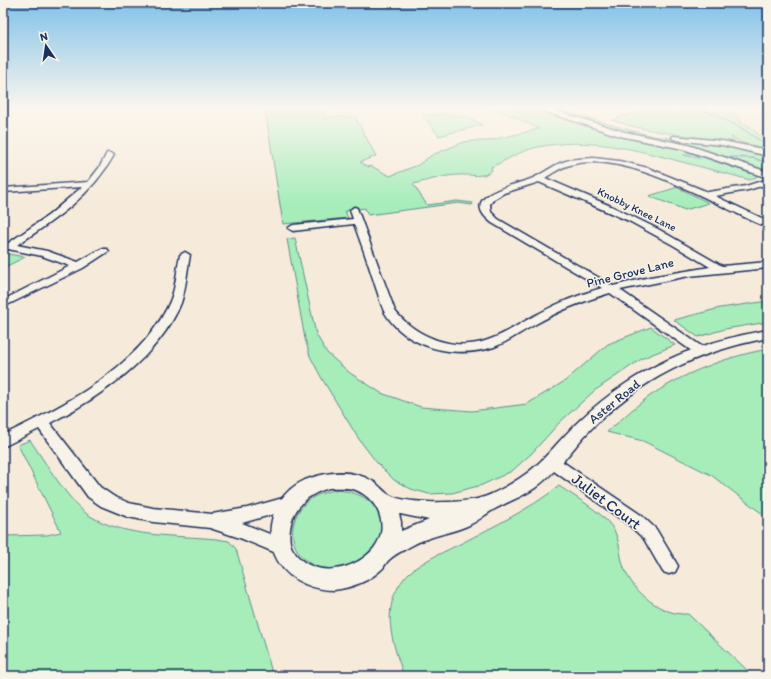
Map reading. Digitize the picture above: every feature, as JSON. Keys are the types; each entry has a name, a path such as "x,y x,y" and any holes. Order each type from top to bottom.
{"street":[{"path":"655,141 685,147 768,175"},
{"path":"702,141 727,144 768,153"},
{"path":"6,246 79,195 91,184 104,168 110,155"},
{"path":"700,351 610,289 495,222 487,212 487,202 498,193 541,179 567,163 597,161 629,166 674,180 768,224"},
{"name":"Knobby Knee Lane","path":"541,179 646,226 686,247 719,269"},
{"path":"707,195 748,188 768,181"},
{"path":"3,190 91,184"},
{"name":"Pine Grove Lane","path":"354,210 390,312 396,321 406,331 420,339 438,345 464,348 489,344 500,340 535,319 563,306 610,289 666,276 719,269 768,265"},
{"path":"294,231 359,224"},
{"path":"6,246 49,255 79,266"},
{"path":"3,304 79,266 104,250"},
{"path":"3,441 42,422 100,387 126,365 149,342 173,310 181,288 185,255"},
{"name":"Aster Road","path":"384,551 414,534 468,517 483,506 503,498 530,481 552,462 580,430 605,406 628,388 673,362 700,351 737,340 768,334"},
{"path":"42,422 94,492 107,501 128,510 153,515 210,521 243,531 281,547"},
{"name":"Juliet Court","path":"552,462 635,520 650,534 669,566"},
{"path":"329,480 344,480 360,483 373,490 383,501 389,512 392,525 390,538 384,551 374,563 361,573 345,579 329,580 313,578 299,571 289,562 281,547 279,532 282,517 290,503 301,492 314,484 329,480"},
{"name":"Aster Road","path":"383,501 430,512 483,506"},
{"path":"210,521 247,515 290,503"}],"shaded area":[{"path":"734,141 768,141 768,149"}],"green space":[{"path":"270,141 368,141 376,156 360,162 390,176 418,165 432,155 464,142 640,141 670,146 758,176 750,180 647,153 611,146 575,143 556,144 538,147 519,153 491,167 492,170 489,173 476,176 448,176 413,184 427,205 457,201 473,203 472,205 458,203 368,215 365,208 345,211 348,218 283,224"},
{"path":"655,141 696,141 717,143 768,154 768,173 690,148"},
{"path":"738,141 767,141 768,149"},
{"path":"678,187 709,203 685,210 649,196"},
{"path":"295,238 316,334 327,353 350,373 381,393 421,407 472,411 527,404 565,381 608,344 651,327 675,345 643,358 594,391 559,423 532,453 512,471 482,485 452,493 429,494 411,489 394,480 377,463 358,438 310,356 305,339 287,239"},
{"path":"3,253 25,257 3,268"},
{"path":"768,301 768,322 725,329 698,337 674,320 720,308"},
{"path":"768,349 768,518 711,475 643,441 607,432 642,402 675,381 720,361"},
{"path":"30,440 66,492 82,510 90,516 104,523 135,532 229,541 236,549 273,676 3,676 3,536 47,535 61,532 18,445"},
{"path":"559,486 595,510 612,527 617,537 624,568 628,577 641,594 659,607 668,611 678,614 688,614 748,671 750,676 404,676 393,640 390,611 393,598 404,579 415,568 428,560 512,517"},
{"path":"335,490 357,494 372,504 380,516 381,531 377,545 368,557 354,566 324,569 310,563 300,555 293,539 294,522 302,506 309,500 325,492"}],"waterway":[{"path":"760,141 768,146"},
{"path":"684,155 700,158"},
{"path":"765,156 768,160"},
{"path":"725,157 753,158 768,163"}]}
